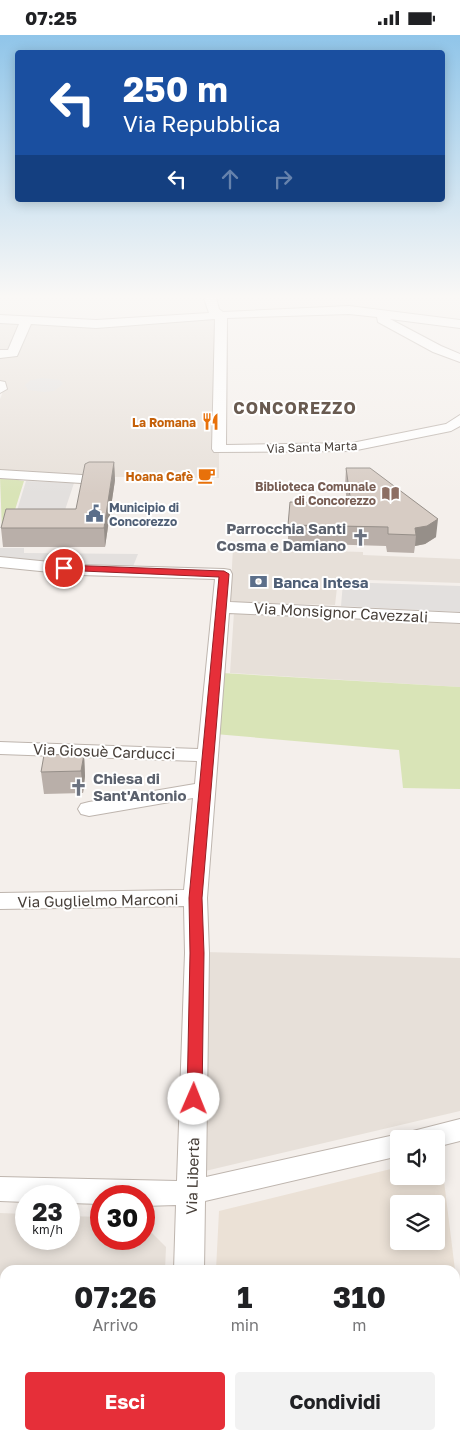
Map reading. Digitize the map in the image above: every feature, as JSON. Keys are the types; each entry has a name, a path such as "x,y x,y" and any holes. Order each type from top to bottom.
{"street":[{"name":"Via Santa Marta","path":"221,364 219,449 352,447 451,427 460,419"},
{"path":"0,473 82,479"},
{"name":"Via Libertà","path":"0,562 80,570 224,574 223,607 195,898 197,953 189,1265"},
{"name":"Via Monsignor Cavezzali","path":"223,607 460,618"},
{"name":"Via Giosuè Carducci","path":"0,748 208,755"},
{"path":"89,809 205,789"},
{"name":"Via Guglielmo Marconi","path":"0,901 195,898"},
{"path":"445,1134 460,1130"},
{"path":"0,1189 161,1194 192,1192 390,1147"}],"shaded area":[{"path":"0,364 219,364 219,478 32,476 0,472 0,399 6,384 0,384"},
{"path":"42,378 60,380 63,384 54,391 28,390 25,385 31,380"},
{"path":"26,481 74,483 64,513 15,517"},
{"path":"0,548 24,548 24,553 138,554 132,569 0,560"},
{"path":"233,548 363,552 363,555 460,559 460,583 338,579 335,605 230,602"},
{"path":"343,582 460,586 460,612 341,606"},
{"path":"234,612 460,624 460,687 230,673"},
{"path":"204,952 460,958 460,1111 201,1172"},
{"path":"390,1169 390,1185 444,1185 454,1265 216,1265 219,1211"},
{"path":"0,1213 15,1214 15,1250 80,1250 80,1216 90,1217 90,1250 155,1250 155,1236 166,1247 165,1265 0,1265"}],"green space":[{"path":"0,477 24,481 10,526 2,530"},
{"path":"222,673 460,687 460,789 403,788 399,750 215,734"}],"building":[{"path":"89,462 114,462 104,528 1,528 6,509 76,509 85,464"},
{"path":"346,468 370,468 438,519 427,526 415,528 416,535 388,534 388,527 288,525 290,502 351,503"},
{"path":"84,754 81,771 41,772 44,755"}],"place":[{"name":"La Romana","path":"210,422"},
{"name":"Hoana Cafè","path":"207,476"},
{"name":"Biblioteca Comunale di Concorezzo","path":"390,493"},
{"name":"Municipio di Concorezzo","path":"95,514"},
{"name":"Parrocchia Santi Cosma e Damiano","path":"360,537"},
{"name":"Banca Intesa","path":"259,582"},
{"name":"Chiesa di Sant'Antonio","path":"79,787"}],"district":[{"name":"CONCOREZZO","path":"295,408"}],"route":[{"path":"64,568 224,574 223,607 195,898 197,953 194,1099"}]}
